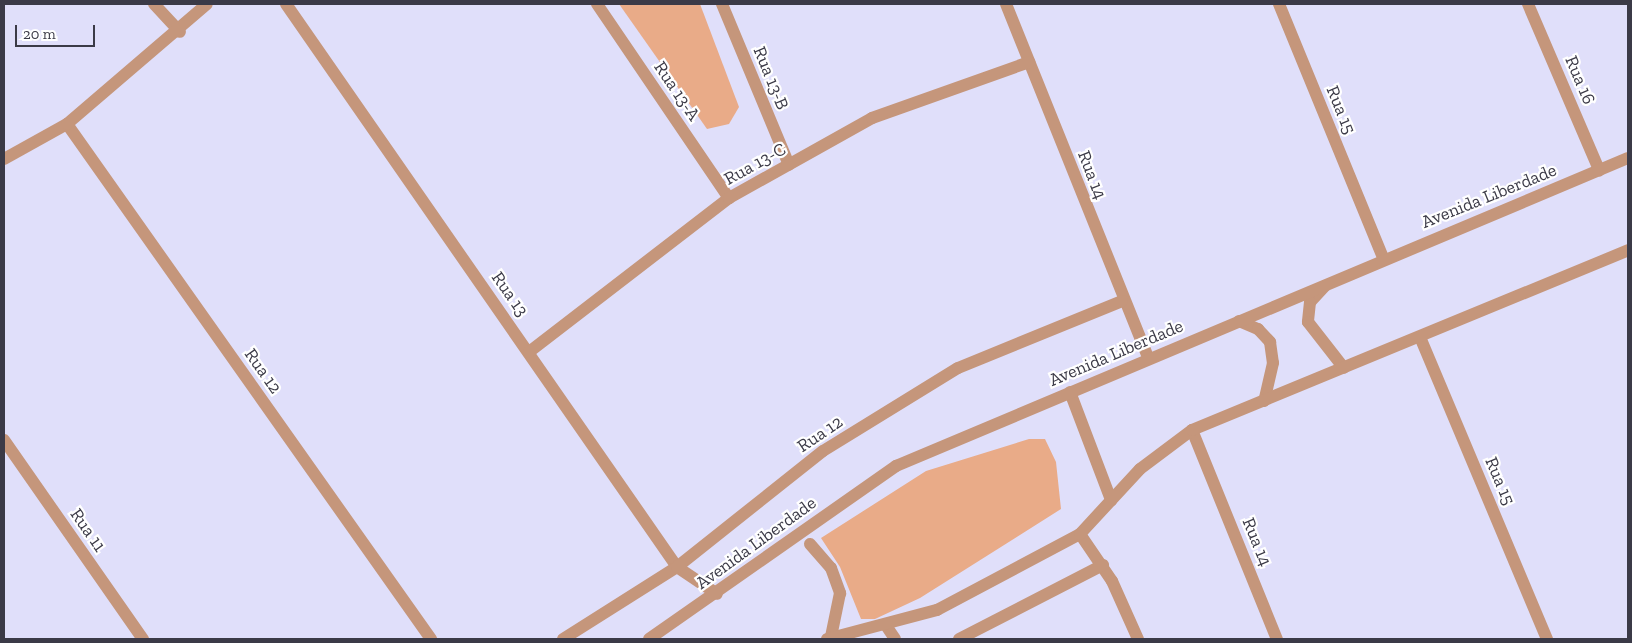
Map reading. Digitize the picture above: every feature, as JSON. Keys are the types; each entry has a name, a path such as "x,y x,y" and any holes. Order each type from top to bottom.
{"street":[{"path":"154,4 180,32"},
{"path":"4,159 67,124 180,32 207,4"},
{"name":"Rua 13","path":"286,4 677,567 717,594"},
{"name":"Rua 13-A","path":"596,4 729,198"},
{"name":"Rua 13-B","path":"722,4 788,165"},
{"name":"Rua 14","path":"1006,4 1122,301 1148,358"},
{"name":"Rua 15","path":"1279,4 1383,258"},
{"name":"Rua 16","path":"1528,4 1599,170"},
{"name":"Rua 13-C","path":"529,352 729,198 872,118 1030,62"},
{"name":"Rua 12","path":"67,124 431,639"},
{"name":"Avenida Liberdade","path":"649,639 717,594 789,538 896,466 1383,258 1628,158"},
{"path":"810,544 831,568 840,593 829,638 887,627 937,610 1080,534 1140,469 1192,430 1628,250"},
{"path":"1328,283 1310,302 1308,322 1344,368"},
{"name":"Rua 12","path":"563,639 677,567 823,450 958,368 1122,301"},
{"path":"1239,321 1258,329 1270,342 1273,362 1264,401"},
{"name":"Rua 15","path":"1420,337 1547,639"},
{"path":"1070,392 1111,500"},
{"name":"Rua 14","path":"1192,430 1277,639"},
{"name":"Rua 11","path":"4,440 143,639"},
{"path":"1080,534 1103,565 1138,639"},
{"path":"959,639 1103,565"},
{"path":"887,627 895,639"}],"shaded area":[{"path":"619,4 700,4 739,107 729,124 707,129"},
{"path":"1029,439 1045,439 1056,462 1061,509 920,598 875,619 861,619 840,567 821,538 926,471"}]}
